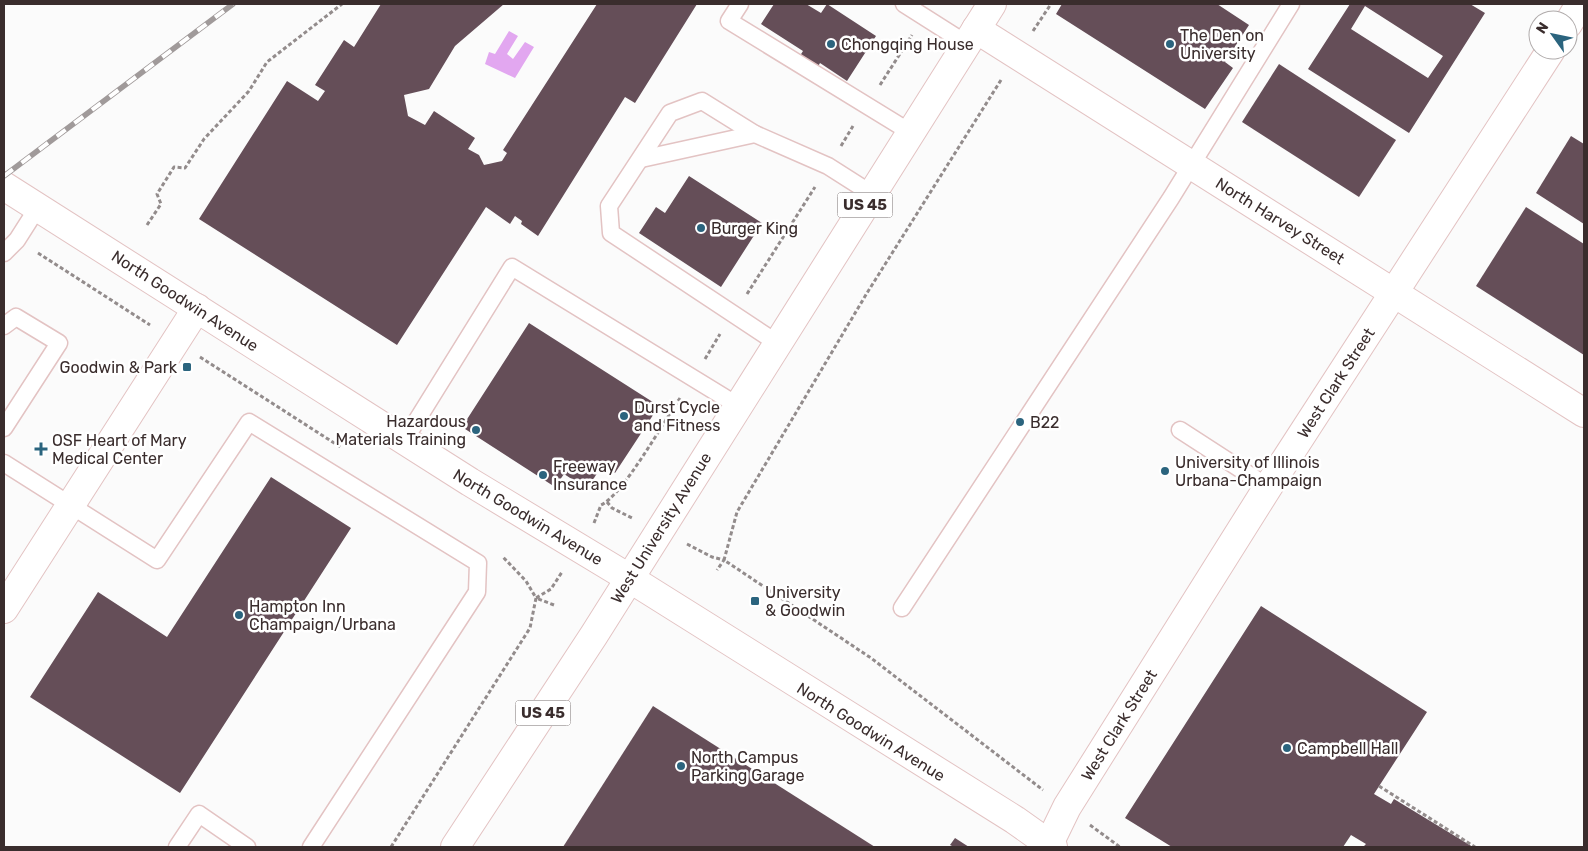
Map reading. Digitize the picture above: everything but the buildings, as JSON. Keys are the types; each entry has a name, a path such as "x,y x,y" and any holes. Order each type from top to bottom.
{"street":[{"name":"West University Avenue","path":"455,847 594,634 992,4"},
{"name":"North Harvey Street","path":"971,37 1191,165 1584,413"},
{"name":"West Clark Street","path":"1050,846 1067,807 1268,487 1545,60"},
{"name":"North Goodwin Avenue","path":"4,186 404,441 629,578 1015,820 1050,846"},
{"path":"4,609 197,308"}],"lane":[{"path":"740,4 729,21 910,132"},
{"path":"904,4 971,37"},
{"path":"902,608 1191,165 1290,4"},
{"path":"777,343 612,234 609,206 670,112 702,101 755,134 828,166 872,194"},
{"path":"641,159 755,134"},
{"path":"4,254 17,240 38,207"},
{"path":"404,441 512,267 737,405"},
{"path":"4,326 16,317 59,343 4,428"},
{"path":"4,463 156,560 249,422 478,562 477,592 311,847"},
{"path":"1180,430 1268,487"},
{"path":"177,847 199,814 247,847"}],"path":[{"path":"147,225 161,204 157,194 174,167 185,168 204,139 248,92 267,62 342,4"},
{"path":"1030,35 1051,4"},
{"path":"878,88 913,33"},
{"path":"717,570 724,560 737,512 867,293 1001,80"},
{"path":"838,150 854,125"},
{"path":"745,297 818,182"},
{"path":"33,250 144,321"},
{"path":"703,362 721,333"},
{"path":"200,357 345,450"},
{"path":"598,516 601,505 607,502 624,484 681,396"},
{"path":"607,502 612,508"},
{"path":"496,551 526,581 536,598 554,605"},
{"path":"712,556 724,560 871,658 1049,794"},
{"path":"391,847 530,628 536,598 551,589"},
{"path":"1379,786 1475,847"},
{"path":"1083,819 1120,847"}],"shaded area":[{"path":"509,31 518,36 507,54 513,59 525,42 534,47 515,78 485,64 489,52 495,54"}],"railway":[{"path":"4,176 233,4"}],"place":[{"name":"Chongqing House","path":"831,44"},
{"name":"The Den on University","path":"1170,44"},
{"name":"Burger King","path":"701,228"},
{"name":"Goodwin & Park","path":"187,367"},
{"name":"Durst Cycle and Fitness","path":"624,416"},
{"name":"B22","path":"1020,422"},
{"name":"Hazardous Materials Training","path":"476,430"},
{"name":"OSF Heart of Mary Medical Center","path":"41,449"},
{"name":"University of Illinois Urbana-Champaign","path":"1165,471"},
{"name":"Freeway Insurance","path":"543,475"},
{"name":"University & Goodwin","path":"755,601"},
{"name":"Hampton Inn Champaign/Urbana","path":"239,615"},
{"name":"Campbell Hall","path":"1287,748"},
{"name":"North Campus Parking Garage","path":"681,766"}]}
